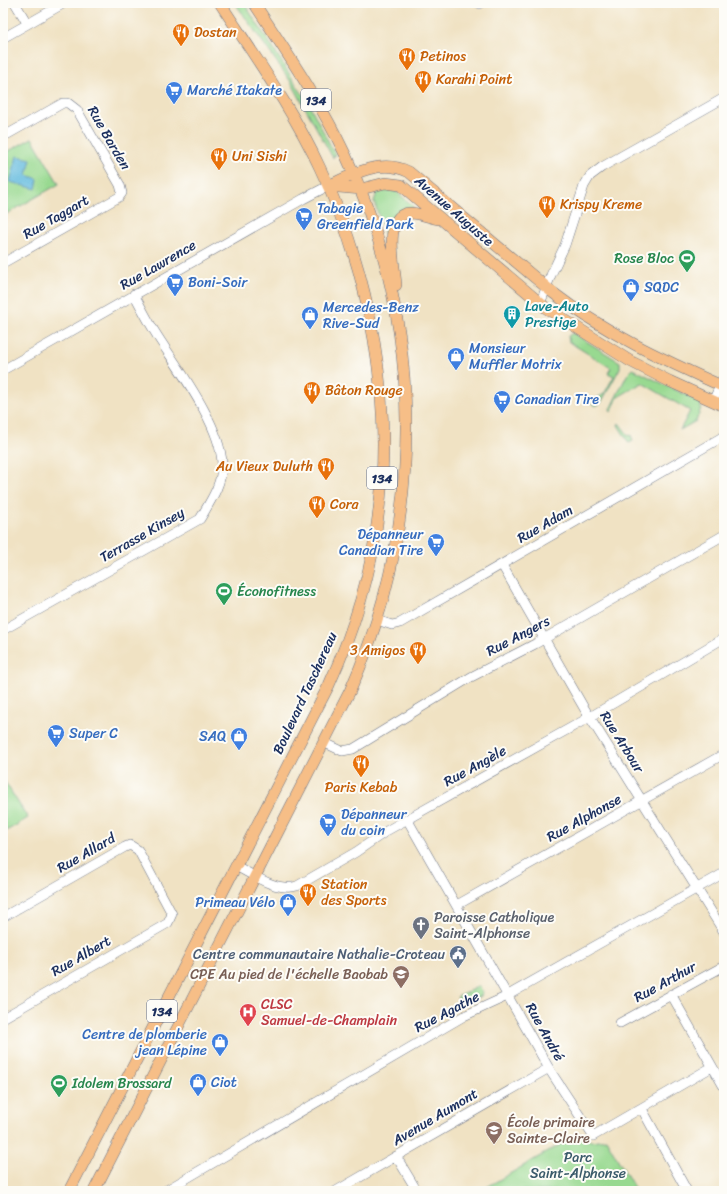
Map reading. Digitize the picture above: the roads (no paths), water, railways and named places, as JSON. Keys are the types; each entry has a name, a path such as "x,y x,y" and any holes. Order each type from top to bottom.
{"main road":[{"name":"Boulevard Taschereau","path":"69,1191 316,711 338,665 362,592 378,518 383,455 378,368 361,283 342,223 328,186 289,110 220,3"},
{"name":"134","path":"94,1191 325,743 355,680 377,620 395,550 404,489 407,425 401,344 389,278 361,189 354,174 317,102 254,3"},
{"name":"Avenue Auguste","path":"328,186 354,174 385,166 396,167 408,172 571,306 604,328 662,358 723,383"},
{"name":"Avenue Auguste","path":"328,186 361,189 385,183 399,184 540,304 630,361 719,403"},
{"path":"401,344 392,236 393,227 398,218 408,213 439,219"}],"street":[{"path":"15,3 27,23"},
{"path":"3,38 61,4"},
{"path":"540,304 546,287 566,245 584,186 590,176 602,167 724,98"},
{"name":"Rue Barden","path":"3,133 8,134 63,103 68,103 77,110 120,185 122,193"},
{"name":"Rue Lawrence","path":"3,370 134,294 328,186"},
{"name":"Rue Taggart","path":"3,264 119,197 122,193"},
{"name":"Terrasse Kinsey","path":"3,630 200,519 215,495 222,464 219,440 183,373 157,336 134,294"},
{"path":"719,403 723,383"},
{"name":"Rue Adam","path":"377,620 392,625 398,624 724,436"},
{"name":"Rue Angers","path":"325,743 342,751 353,749 471,677 545,639 724,535"},
{"name":"Rue Arbour","path":"502,565 590,717 724,932"},
{"name":"Rue Angèle","path":"236,866 283,887 297,886 356,852 388,830 590,717 724,638"},
{"name":"Rue Alphonse","path":"457,905 724,754"},
{"name":"Rue André","path":"407,820 549,1068 593,1136 642,1109 712,1067"},
{"name":"Rue Allard","path":"3,917 130,845 138,850 171,911 172,917"},
{"name":"Rue Agathe","path":"165,1191 464,1016 508,995 724,873"},
{"name":"Rue Albert","path":"3,1018 168,923 172,917"},
{"name":"Rue Arthur","path":"620,1023 670,994 724,966"},
{"path":"670,994 724,1087"},
{"name":"Avenue Aumont","path":"336,1191 549,1068"},
{"path":"642,1109 687,1191"},
{"path":"396,1156 417,1191"}],"water":[{"path":"17,156 31,159 27,175 38,179 36,189 10,182"}],"place":[{"name":"Dostan","path":"181,47"},
{"name":"Petinos","path":"407,71"},
{"name":"Karahi Point","path":"423,94"},
{"name":"Marché Itakate","path":"174,105"},
{"name":"Uni Sishi","path":"219,171"},
{"name":"Krispy Kreme","path":"547,219"},
{"name":"Tabagie Greenfield Park","path":"304,231"},
{"name":"Rose Bloc","path":"687,273"},
{"name":"Boni-Soir","path":"175,297"},
{"name":"SQDC","path":"631,302"},
{"name":"Lave-Auto Prestige","path":"512,329"},
{"name":"Mercedes-Benz Rive-Sud","path":"310,330"},
{"name":"Monsieur Muffler Motrix","path":"456,371"},
{"name":"Bâton Rouge","path":"312,405"},
{"name":"Canadian Tire","path":"502,414"},
{"name":"Au Vieux Duluth","path":"326,481"},
{"name":"Cora","path":"317,519"},
{"name":"Dépanneur Canadian Tire","path":"436,557"},
{"name":"Éconofitness","path":"224,606"},
{"name":"3 Amigos","path":"418,665"},
{"name":"Super C","path":"56,748"},
{"name":"SAQ","path":"239,751"},
{"name":"Paris Kebab","path":"361,778"},
{"name":"Dépanneur du coin","path":"328,837"},
{"name":"Station des Sports","path":"308,907"},
{"name":"Primeau Vélo","path":"288,917"},
{"name":"Paroisse Catholique Saint-Alphonse","path":"421,940"},
{"name":"Centre communautaire Nathalie-Croteau","path":"458,969"},
{"name":"CPE Au pied de l'échelle Baobab","path":"401,989"},
{"name":"CLSC Samuel-de-Champlain","path":"248,1027"},
{"name":"Centre de plomberie jean Lépine","path":"220,1057"},
{"name":"Ciot","path":"198,1097"},
{"name":"Idolem Brossard","path":"59,1098"},
{"name":"École primaire Sainte-Claire","path":"494,1145"}],"park label":[{"name":"Parc Saint-Alphonse","path":"578,1166"}]}
